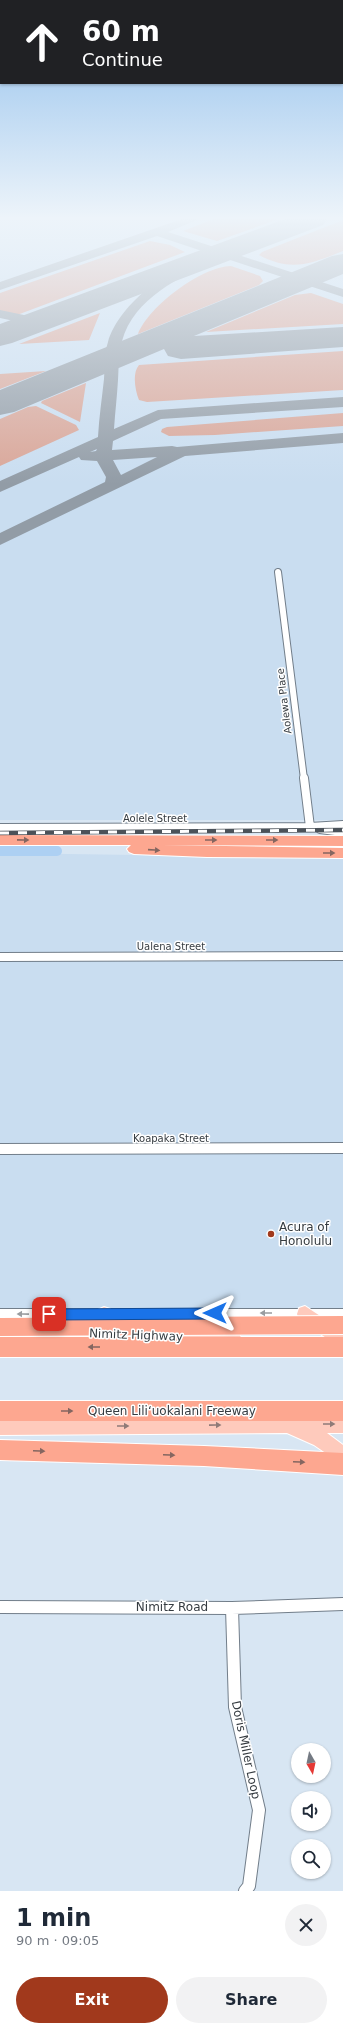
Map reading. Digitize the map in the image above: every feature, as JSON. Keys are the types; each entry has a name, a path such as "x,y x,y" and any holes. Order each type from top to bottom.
{"highway":[{"path":"0,840 46,840 163,851 343,841"},
{"path":"233,846 343,853"},
{"path":"0,1327 343,1325"},
{"path":"0,1347 343,1347"},
{"name":"Queen Liliʻuokalani Freeway","path":"0,1411 343,1412"},
{"path":"0,1450 204,1456 343,1464"}],"main road":[{"path":"305,1314 343,1341"},
{"path":"71,1333 104,1315"},
{"name":"Nimitz Highway","path":"0,1332 343,1341"},
{"path":"288,1424 320,1439 343,1456"},
{"path":"0,1426 343,1424"}],"street":[{"name":"Aolewa Place","path":"278,572 310,827"},
{"name":"Aolele Street","path":"0,828 310,827 343,825"},
{"name":"Aolele Street","path":"310,827 343,832"},
{"name":"Ualena Street","path":"0,958 343,956"},
{"name":"Koapaka Street","path":"0,1150 343,1148"},
{"path":"0,1314 343,1314"},
{"name":"Nimitz Road","path":"0,1607 232,1608 343,1604"},
{"name":"Doris Miller Loop","path":"232,1608 235,1707 259,1810 249,1886 245,1891"}],"shaded area":[{"path":"0,307 343,307 343,820 0,820"},
{"path":"0,307 38,307 17,315 0,312"},
{"path":"157,307 204,307 138,334 144,323"},
{"path":"266,307 343,307 343,324 206,332"},
{"path":"100,313 89,340 19,344"},
{"path":"343,351 343,390 147,402 139,400 135,387 135,372 139,365"},
{"path":"46,371 0,389 0,374"},
{"path":"86,383 80,422 41,403 42,401"},
{"path":"36,406 76,425 79,430 0,466 0,419 28,407"},
{"path":"343,413 343,426 215,435 169,436 161,432 162,429 167,427"},
{"path":"0,853 343,858 343,1330 0,1326"}],"waterway":[{"path":"0,851 57,851"}],"taxiway":[{"path":"105,439 115,340 124,321 135,307"},
{"path":"0,314 38,322"},
{"path":"105,439 158,415 343,402"},
{"path":"110,486 182,451 343,438"},
{"path":"0,487 105,439"},
{"path":"104,456 105,439"},
{"path":"104,456 172,451"},
{"path":"87,457 104,456"},
{"path":"104,456 105,462 114,477 113,483 110,486"},
{"path":"0,540 110,486"}],"runway":[{"path":"0,336 77,307"},
{"path":"0,404 235,307"},
{"path":"181,348 343,337"}],"railway":[{"path":"0,833 343,830"}],"place":[{"name":"Acura of Honolulu","path":"271,1234"}],"route":[{"path":"49,1314 104,1315 215,1313"}]}
